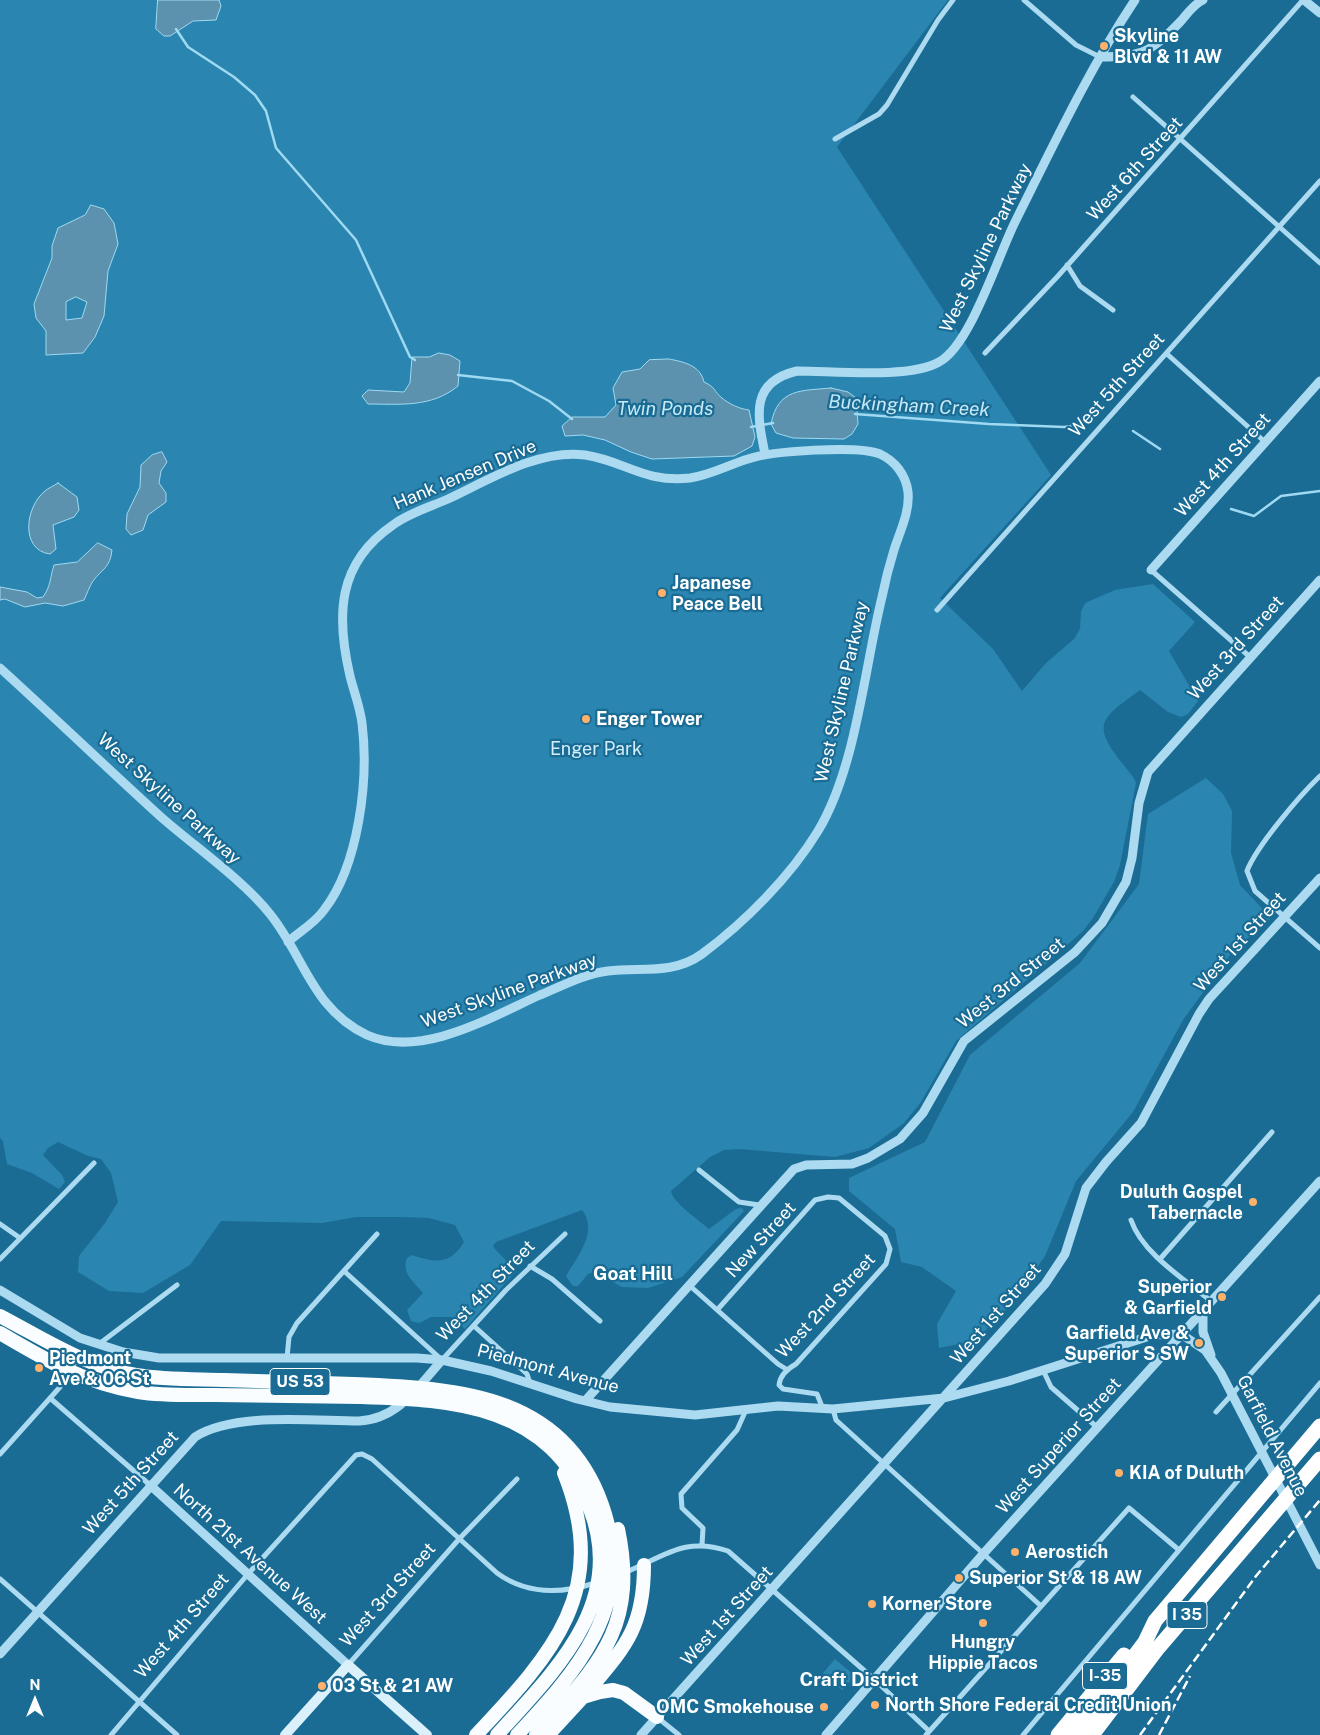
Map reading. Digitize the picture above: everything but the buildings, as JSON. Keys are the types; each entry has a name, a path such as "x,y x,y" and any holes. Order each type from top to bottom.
{"highway":[{"name":"US 53","path":"0,1316 78,1357 111,1370 149,1377 442,1389 488,1398 516,1416 552,1451 589,1494"},
{"name":"US 53","path":"0,1333 70,1372 99,1383 147,1393 431,1400 516,1416"},
{"path":"476,1735 530,1677 544,1659 574,1600 592,1472 573,1447 546,1423 516,1416"},
{"name":"I 35","path":"1076,1735 1145,1642 1155,1621 1320,1426"},
{"name":"I 35","path":"1092,1735 1158,1648 1320,1459"},
{"path":"536,1735 595,1666 610,1639 619,1614 624,1578 623,1555 615,1521 589,1494"},
{"path":"497,1735 564,1660 588,1615 597,1579 598,1548 589,1494"},
{"path":"517,1735 569,1677 590,1644 603,1614 611,1581 612,1550 608,1525 589,1494"},
{"path":"548,1735 583,1697 628,1641 640,1612 644,1593 644,1565"},
{"name":"I-35","path":"1058,1735 1100,1681 1155,1621"},
{"path":"1104,1735 1158,1648"},
{"path":"583,1697 600,1692 618,1691 657,1717"}],"main road":[{"name":"West 3rd Street","path":"285,1735 348,1665"},
{"name":"North 21st Avenue West","path":"348,1665 427,1735"}],"street":[{"path":"836,139 879,114 888,105 938,20 954,0"},
{"path":"1024,0 1076,45 1100,57 1127,57 1147,51 1161,42 1203,0"},
{"name":"West Skyline Parkway","path":"0,668 269,913 288,942 310,983 337,1016 368,1036 386,1040 423,1041 476,1024 576,979 602,971 663,970 682,966 697,958 722,938 787,877 821,827 846,764 881,601 906,514 908,489 906,480 898,468 887,458 877,453 866,451 807,451 766,454 759,416 764,390 779,375 797,371 920,371 942,361 953,352 967,329 1014,222 1100,57 1135,0"},
{"path":"1304,0 1320,13"},
{"name":"West 6th Street","path":"985,353 1068,265 1304,0"},
{"path":"1133,96 1320,263"},
{"name":"West 5th Street","path":"937,610 1320,181"},
{"path":"1068,265 1080,286 1113,310"},
{"path":"1167,354 1265,442"},
{"name":"West 4th Street","path":"1151,570 1320,381"},
{"name":"Hank Jensen Drive","path":"288,942 323,912 337,886 348,859 360,816 364,777 362,719 341,630 342,598 355,563 374,540 396,522 529,462 553,456 577,454 592,456 649,477 675,479 709,474 766,454"},
{"path":"1151,570 1250,657"},
{"name":"West 3rd Street","path":"584,1401 759,1205 794,1169 806,1165 852,1164 868,1158 900,1139 924,1113 964,1041 1075,952 1102,923 1126,882 1132,858 1139,803 1148,772 1320,580"},
{"path":"1320,776 1283,819 1250,862 1247,872 1252,887 1320,948"},
{"name":"West 1st Street","path":"641,1735 944,1398 1058,1267 1068,1246 1086,1188 1106,1162 1141,1124 1198,1014 1219,986 1285,918 1320,878"},
{"path":"1160,1258 1272,1132"},
{"path":"0,1259 94,1163"},
{"path":"699,1170 739,1202 759,1205"},
{"name":"West Superior Street","path":"826,1735 984,1553 1320,1181"},
{"name":"West 2nd Street","path":"823,1409 817,1394 783,1389 779,1385 779,1380 786,1369 796,1364 886,1264 890,1248 885,1236 846,1202 828,1197"},
{"name":"New Street","path":"718,1309 814,1200 828,1197"},
{"path":"1131,1220 1138,1237 1211,1301"},
{"path":"0,1224 20,1238"},
{"path":"287,1358 288,1341 294,1328 377,1234"},
{"name":"West 4th Street","path":"431,1373 530,1266 565,1234"},
{"path":"530,1266 552,1278 600,1321"},
{"path":"344,1271 442,1360"},
{"path":"99,1345 177,1285"},
{"path":"689,1285 786,1369"},
{"name":"Piedmont Avenue","path":"0,1290 80,1338 123,1352 159,1358 396,1357 442,1360 530,1383 584,1401 618,1408 676,1415 715,1414 778,1406 833,1409 944,1398 1043,1370 1153,1335 1181,1334"},
{"path":"1216,1412 1320,1296"},
{"path":"1203,1310 1203,1332 1213,1360"},
{"path":"474,1326 527,1374 530,1383"},
{"name":"Garfield Avenue","path":"1181,1334 1205,1350 1221,1373 1320,1565"},
{"path":"0,1454 50,1398 70,1372 78,1357"},
{"path":"1043,1370 1051,1387 1098,1428"},
{"name":"West 5th Street","path":"0,1654 189,1442 204,1431 230,1423 270,1421 359,1422 380,1418 399,1407 431,1373"},
{"path":"1023,1735 1320,1383"},
{"name":"North 21st Avenue West","path":"50,1398 150,1485 348,1665"},
{"path":"833,1409 836,1420 1041,1606"},
{"path":"702,1544 703,1528 682,1508 681,1494 737,1430 746,1410"},
{"name":"West 4th Street","path":"111,1735 248,1574 351,1459 362,1454 372,1458 460,1538"},
{"name":"West 3rd Street","path":"348,1665 460,1538 516,1479"},
{"path":"460,1538 504,1578 542,1591 560,1592 581,1588 644,1565 680,1548 702,1544 728,1551 875,1680 928,1733 1129,1508 1179,1550"},
{"path":"0,1579 177,1735"},
{"path":"657,1717 679,1735"}],"green space":[{"name":"Enger Park","path":"0,0 948,0 837,147 1051,475 940,598 993,649 1022,691 1046,663 1074,639 1080,629 1081,612 1085,603 1115,590 1153,584 1195,622 1169,651 1198,701 1188,714 1181,717 1168,712 1140,690 1109,715 1105,722 1106,739 1136,783 1120,865 1114,882 1093,918 1083,931 956,1041 921,1102 904,1123 869,1148 835,1157 739,1149 724,1150 710,1157 671,1191 676,1200 709,1229 736,1209 742,1208 744,1211 682,1277 648,1288 622,1287 594,1272 588,1274 578,1286 573,1286 566,1276 580,1252 587,1235 587,1218 582,1210 496,1242 493,1246 495,1249 516,1271 465,1329 452,1317 431,1317 419,1323 411,1321 407,1310 423,1293 407,1273 407,1258 412,1255 428,1260 442,1260 453,1255 464,1242 455,1225 429,1218 356,1217 322,1223 221,1221 190,1265 143,1293 109,1291 78,1272 79,1256 105,1223 118,1202 111,1173 101,1159 88,1156 58,1142 48,1148 43,1155 62,1175 65,1182 59,1189 32,1173 7,1164 3,1141 0,1138"},
{"path":"1206,778 1223,794 1232,811 1231,853 1240,885 1271,918 1232,952 1183,1020 1133,1112 1076,1181 1045,1256 1015,1300 975,1341 939,1348 937,1324 956,1291 922,1267 901,1262 895,1229 849,1191 849,1178 925,1142 970,1055 1080,963 1139,884 1148,814"},
{"path":"835,1659 855,1676 842,1690 823,1673"}],"water":[{"path":"158,0 219,0 221,6 216,20 193,21 170,36 164,36 156,29"},
{"path":"91,205 104,209 114,223 118,244 108,271 104,316 95,337 83,353 46,355 46,331 36,318 34,304 52,258 52,246 58,228 85,215","holes":["76,297 87,302 82,318 66,320 66,302"]},
{"path":"439,353 450,355 460,361 458,386 448,393 426,401 403,404 368,404 362,396 368,390 404,392 410,383 412,357 429,357"},
{"name":"Twin Ponds","path":"669,359 691,365 699,372 704,382 711,386 719,396 731,404 749,410 755,437 752,446 734,456 652,459 605,440 583,435 565,436 562,426 572,417 605,417 616,405 613,388 622,372 640,369 649,360"},
{"path":"831,388 848,392 856,398 858,424 852,434 844,439 793,438 776,433 771,424 774,412 785,398 801,391"},
{"path":"162,452 167,462 161,471 159,483 166,493 166,502 148,515 143,530 131,535 126,529 127,514 140,487 141,465 152,455"},
{"path":"58,483 77,497 79,510 74,517 53,525 56,549 50,554 40,551 34,545 30,537 30,517 38,498 46,490"},
{"path":"98,543 112,550 111,556 106,567 92,583 84,600 63,606 45,603 25,607 5,599 0,600 0,587 27,592 37,598 43,597 49,585 54,565 77,562"}],"waterway":[{"name":"Buckingham Creek","path":"176,29 188,47 234,77 255,95 266,111 276,148 356,240 410,357 415,360"},
{"name":"Buckingham Creek","path":"458,375 512,381 549,401 572,419"},
{"name":"Buckingham Creek","path":"855,414 989,424 1064,427 1086,424"},
{"name":"Buckingham Creek","path":"751,427 773,423"},
{"name":"Buckingham Creek","path":"1133,431 1160,449"},
{"name":"Buckingham Creek","path":"1231,509 1254,516 1281,496 1320,491"}],"railway":[{"path":"1140,1735 1256,1576 1320,1500"},
{"path":"1159,1735 1190,1676"}],"place":[{"name":"Skyline Blvd & 11 AW","path":"1104,46"},
{"name":"Japanese Peace Bell","path":"662,593"},
{"name":"Enger Tower","path":"586,719"},
{"name":"Duluth Gospel Tabernacle","path":"1253,1202"},
{"name":"Superior & Garfield","path":"1222,1297"},
{"name":"Garfield Ave & Superior S SW","path":"1199,1343"},
{"name":"Piedmont Ave & 06 St","path":"39,1368"},
{"name":"KIA of Duluth","path":"1119,1473"},
{"name":"Aerostich","path":"1015,1552"},
{"name":"Superior St & 18 AW","path":"959,1578"},
{"name":"Korner Store","path":"872,1604"},
{"name":"Hungry Hippie Tacos","path":"983,1623"},
{"name":"03 St & 21 AW","path":"322,1686"},
{"name":"North Shore Federal Credit Union","path":"875,1705"},
{"name":"OMC Smokehouse","path":"824,1707"}],"district":[{"name":"Goat Hill","path":"633,1274"},
{"name":"Craft District","path":"859,1680"}]}
